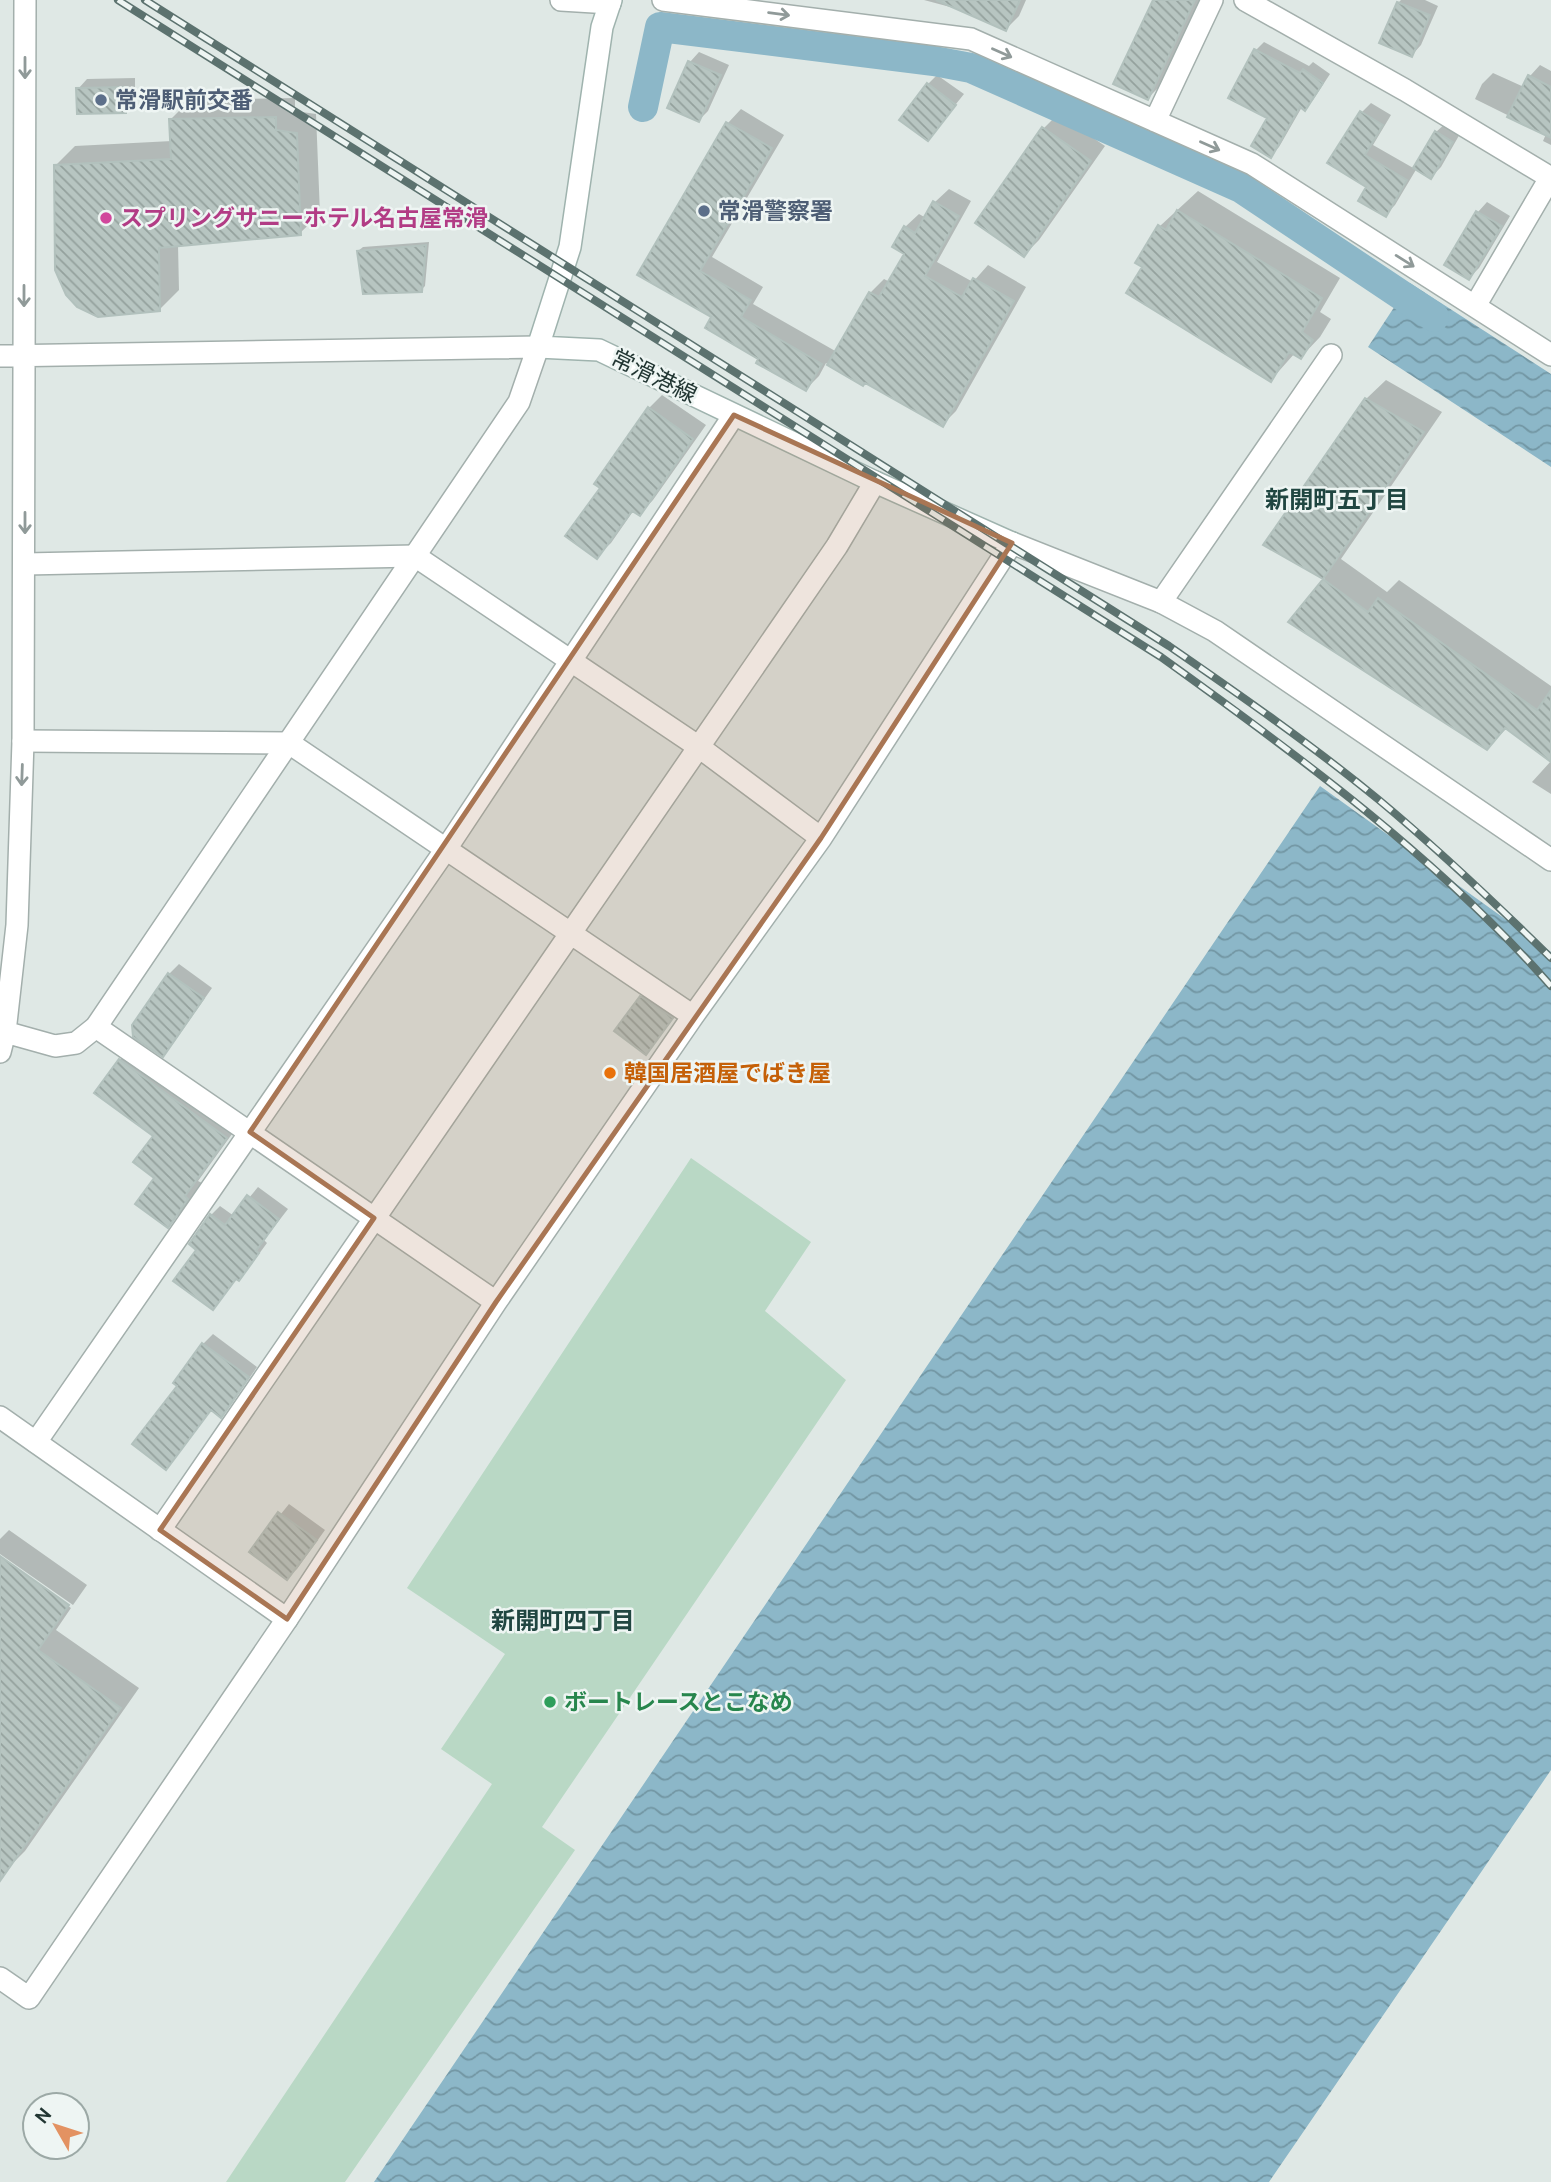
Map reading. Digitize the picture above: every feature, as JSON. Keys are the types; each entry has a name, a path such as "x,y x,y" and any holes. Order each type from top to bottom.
{"street":[{"path":"25,0 23,741 17,925 2,1042 55,1046 76,1043 96,1027 519,402 570,247 602,27 614,1 561,0"},
{"path":"663,0 971,39 1252,164 1551,355"},
{"path":"1155,121 1212,0"},
{"path":"1250,1 1551,178 1475,306"},
{"name":"常滑港線","path":"0,356 538,347 599,350 875,482 1012,543 1161,602 1215,631 1551,860"},
{"path":"1161,602 1331,355"},
{"path":"36,1442 446,849 734,415"},
{"path":"160,1530 837,546 875,482"},
{"path":"0,1978 29,1998 287,1619 496,1303 693,1016 821,838 1012,543"},
{"path":"25,564 415,556 699,747 821,838"},
{"path":"23,741 289,743 693,1016"},
{"path":"96,1027 496,1303"},
{"path":"0,1417 287,1619"}],"highlighted area":[{"path":"734,415 1012,543 821,838 496,1302 287,1619 160,1530 374,1218 250,1132"}],"green space":[{"name":"ボートレースとこなめ","path":"691,1158 811,1242 765,1311 846,1380 542,1827 575,1850 345,2182 226,2182 492,1784 441,1749 505,1654 407,1588"}],"water":[{"path":"1410,283 1551,374 1551,467 1368,347"},
{"path":"1320,786 1551,952 1551,1770 1269,2182 374,2182"}],"building":[{"path":"936,0 1020,0 1006,31"},
{"path":"1153,0 1195,0 1148,100 1113,84"},
{"path":"1397,2 1430,15 1412,57 1379,43"},
{"path":"1254,49 1300,73 1303,69 1323,83 1305,111 1300,107 1271,158 1251,146 1267,118 1228,98"},
{"path":"688,61 721,75 699,122 667,108"},
{"path":"1528,75 1551,87 1551,138 1507,117"},
{"path":"927,83 956,105 928,141 899,120"},
{"name":"常滑駅前交番","path":"126,87 126,113 77,114 76,88"},
{"path":"1360,111 1383,125 1365,155 1407,180 1386,217 1358,201 1366,187 1327,163"},
{"path":"276,117 276,130 297,133 301,235 159,248 160,311 98,317 77,307 66,295 55,270 54,165 171,159 169,119"},
{"name":"常滑警察署","path":"726,122 772,148 700,271 751,300 741,317 822,364 806,391 756,363 758,359 705,328 711,317 637,275"},
{"path":"1042,127 1091,161 1024,257 975,223"},
{"path":"1435,131 1453,142 1431,179 1413,168"},
{"path":"933,201 959,216 925,276 962,297 973,278 1014,301 943,427 827,365 869,292 879,297 904,254 892,247 904,226 915,233"},
{"path":"1177,210 1322,298 1302,332 1313,340 1301,359 1289,352 1271,382 1126,293 1142,267 1135,263 1158,225 1166,230"},
{"path":"1476,211 1502,226 1469,280 1444,265"},
{"path":"426,245 422,292 363,294 357,251"},
{"path":"1365,398 1424,432 1323,579 1263,545"},
{"path":"648,407 693,439 640,516 632,511 597,559 565,536 600,488 594,484"},
{"path":"1323,579 1368,612 1378,598 1537,710 1551,690 1551,762 1505,728 1487,750 1288,622"},
{"path":"168,973 204,998 163,1057 133,1037 132,1025"},
{"path":"640,996 673,1018 646,1055 614,1031"},
{"path":"119,1059 227,1138 185,1196 188,1199 168,1228 135,1204 154,1178 133,1162 153,1136 94,1093"},
{"path":"247,1195 279,1219 239,1281 236,1279 213,1310 173,1281 196,1250 189,1244 210,1214 225,1225"},
{"path":"202,1343 249,1377 221,1418 211,1410 166,1470 132,1444 177,1386 173,1383"},
{"path":"278,1512 317,1540 287,1580 249,1552"},
{"path":"0,1556 69,1605 38,1650 121,1708 0,1881"}],"waterway":[{"path":"643,107 660,27 934,61 971,68 1241,188 1434,317"}],"railway":[{"path":"118,0 1161,657 1315,771 1414,852 1507,939 1551,986"},
{"path":"145,0 1169,646 1302,740 1379,800 1467,877 1551,958"}],"place":[{"name":"常滑駅前交番","path":"101,100"},
{"name":"常滑警察署","path":"704,211"},
{"name":"スプリングサニーホテル名古屋常滑","path":"106,218"},
{"name":"韓国居酒屋でばき屋","path":"610,1073"},
{"name":"ボートレースとこなめ","path":"550,1702"}],"district":[{"name":"新開町五丁目","path":"1337,499"},
{"name":"新開町四丁目","path":"563,1620"}]}
